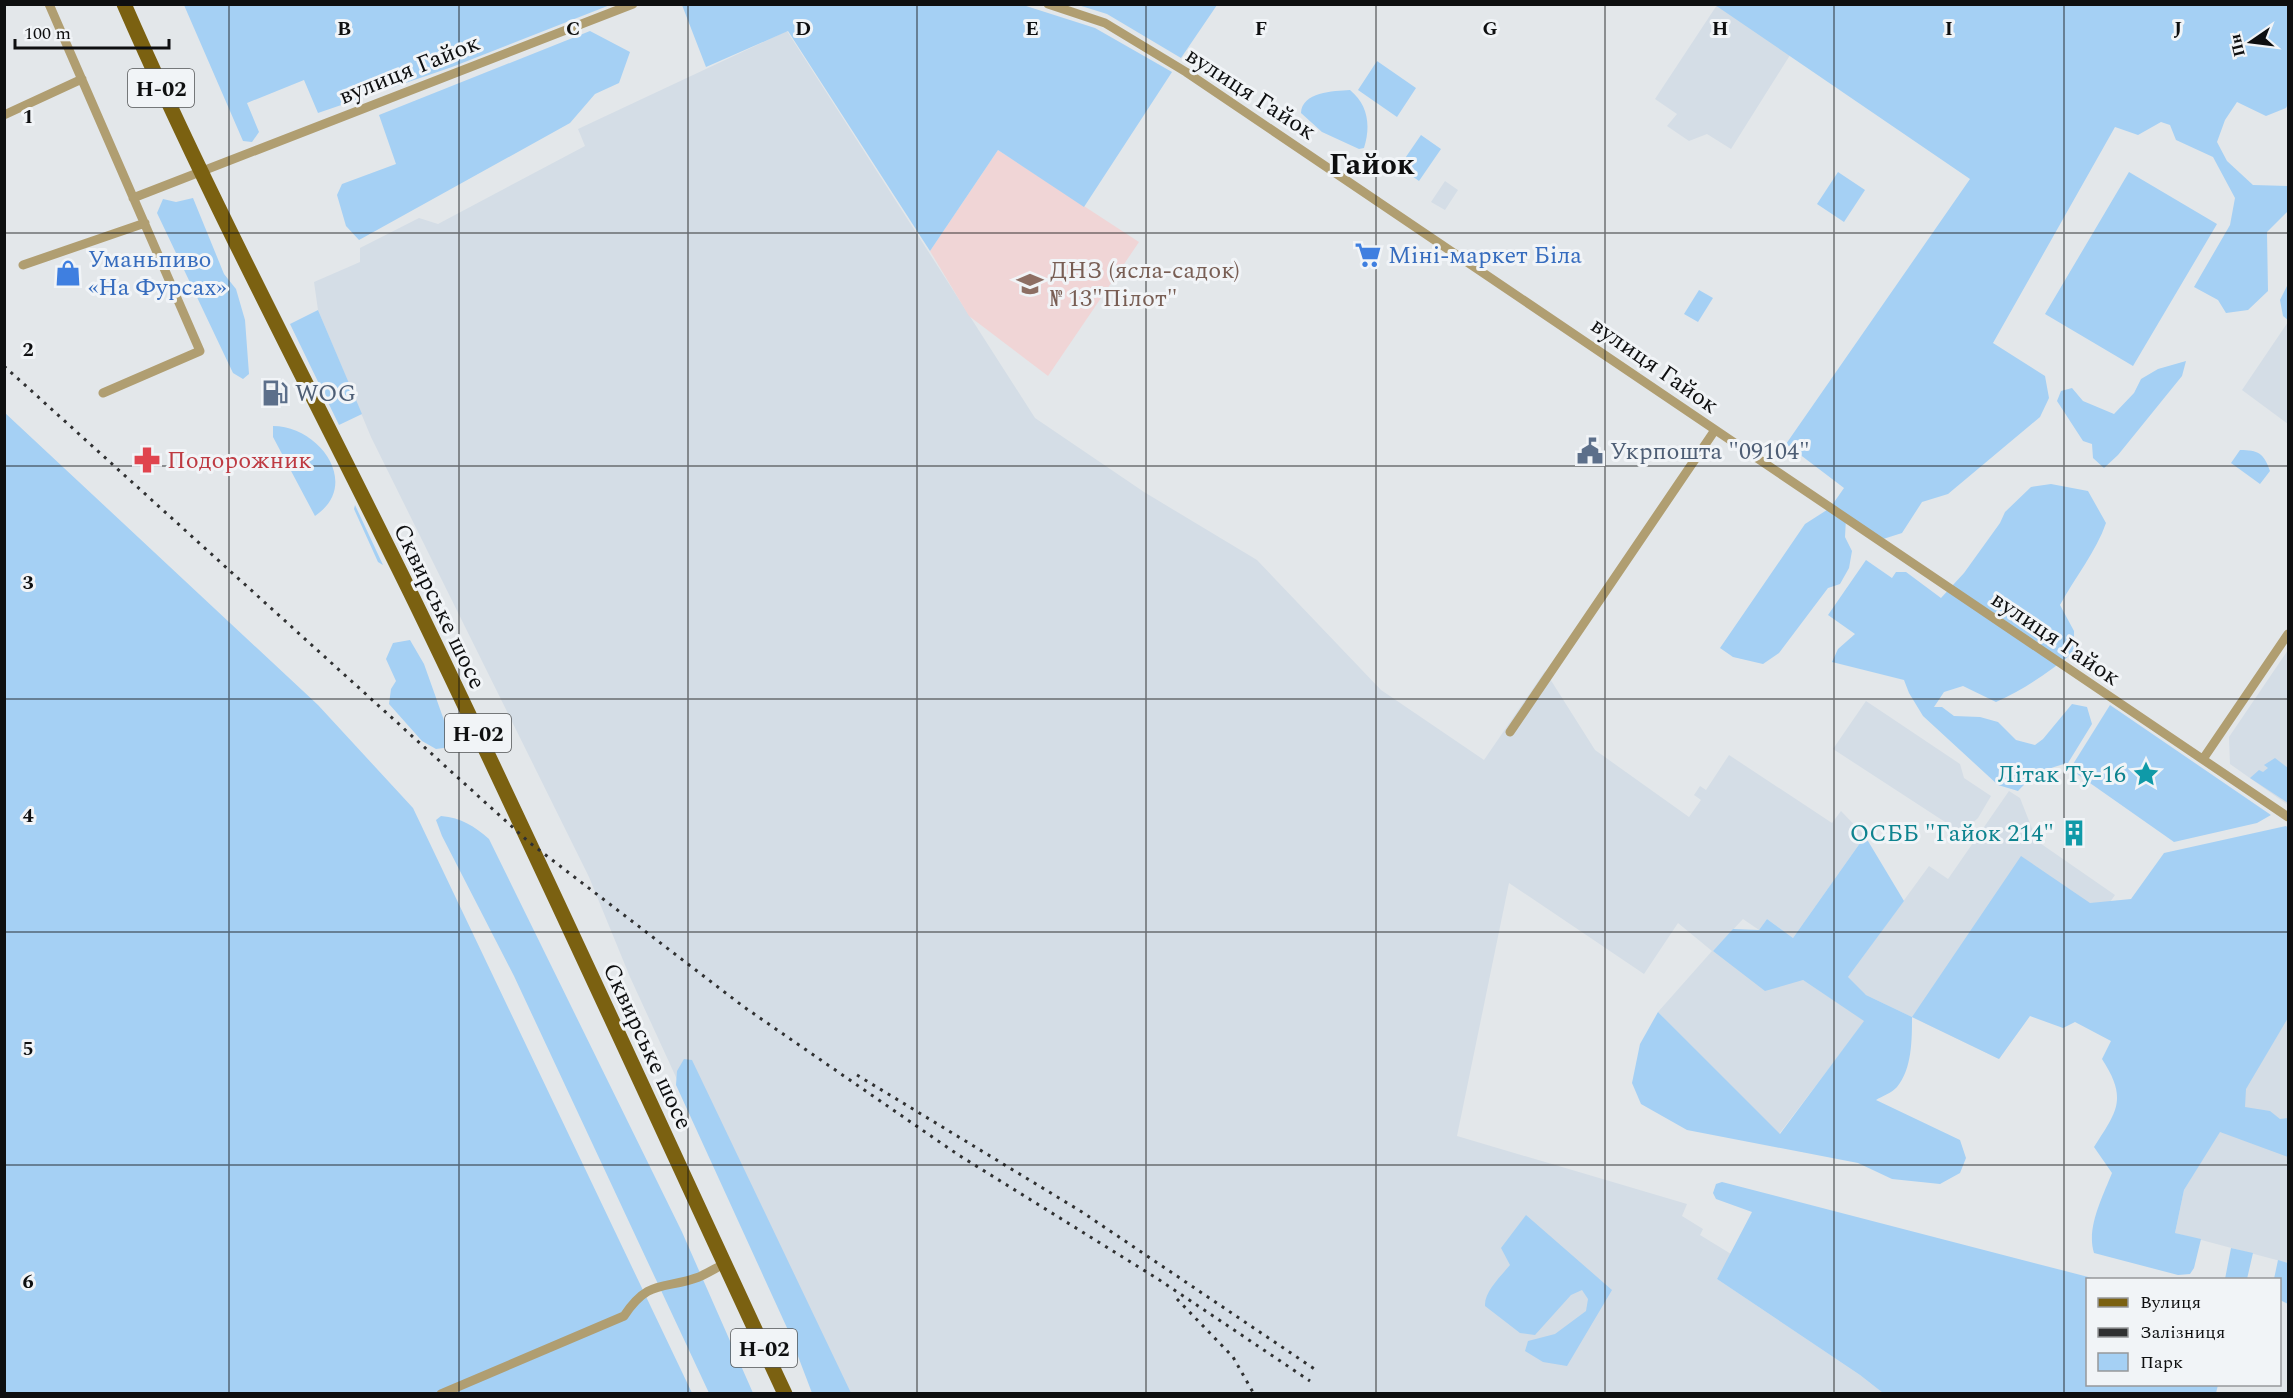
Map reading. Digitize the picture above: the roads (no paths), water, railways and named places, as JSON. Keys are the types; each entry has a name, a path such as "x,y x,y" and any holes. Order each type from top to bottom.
{"main road":[{"name":"Сквирське шосе","path":"124,4 201,171 467,711 785,1394"}],"street":[{"path":"48,4 200,351 104,393"},
{"name":"вулиця Гайок","path":"134,198 633,4"},
{"name":"вулиця Гайок","path":"1048,4 1105,23 1186,72 2289,817"},
{"path":"4,114 82,79"},
{"path":"23,265 145,223"},
{"path":"1510,732 1715,430"},
{"path":"2204,759 2289,634"},
{"path":"441,1394 624,1316 632,1303 660,1284 700,1277 724,1264"}],"railway":[{"path":"4,366 530,843 744,1007 957,1154 1158,1279 1310,1381"},
{"path":"857,1075 1082,1212 1316,1370"},
{"path":"1177,1299 1233,1357 1254,1394"}],"place":[{"name":"Міні-маркет Біла","path":"1368,255"},
{"name":"Уманьпиво «На Фурсах»","path":"68,273"},
{"name":"ДНЗ (ясла-садок) № 13\"Пілот\"","path":"1030,284"},
{"name":"WOG","path":"275,393"},
{"name":"Укрпошта \"09104\"","path":"1590,451"},
{"name":"Подорожник","path":"147,460"},
{"name":"Літак Ту-16","path":"2146,774"},
{"name":"ОСББ \"Гайок 214\"","path":"2074,833"}],"district":[{"name":"Гайок","path":"1372,164"}]}
